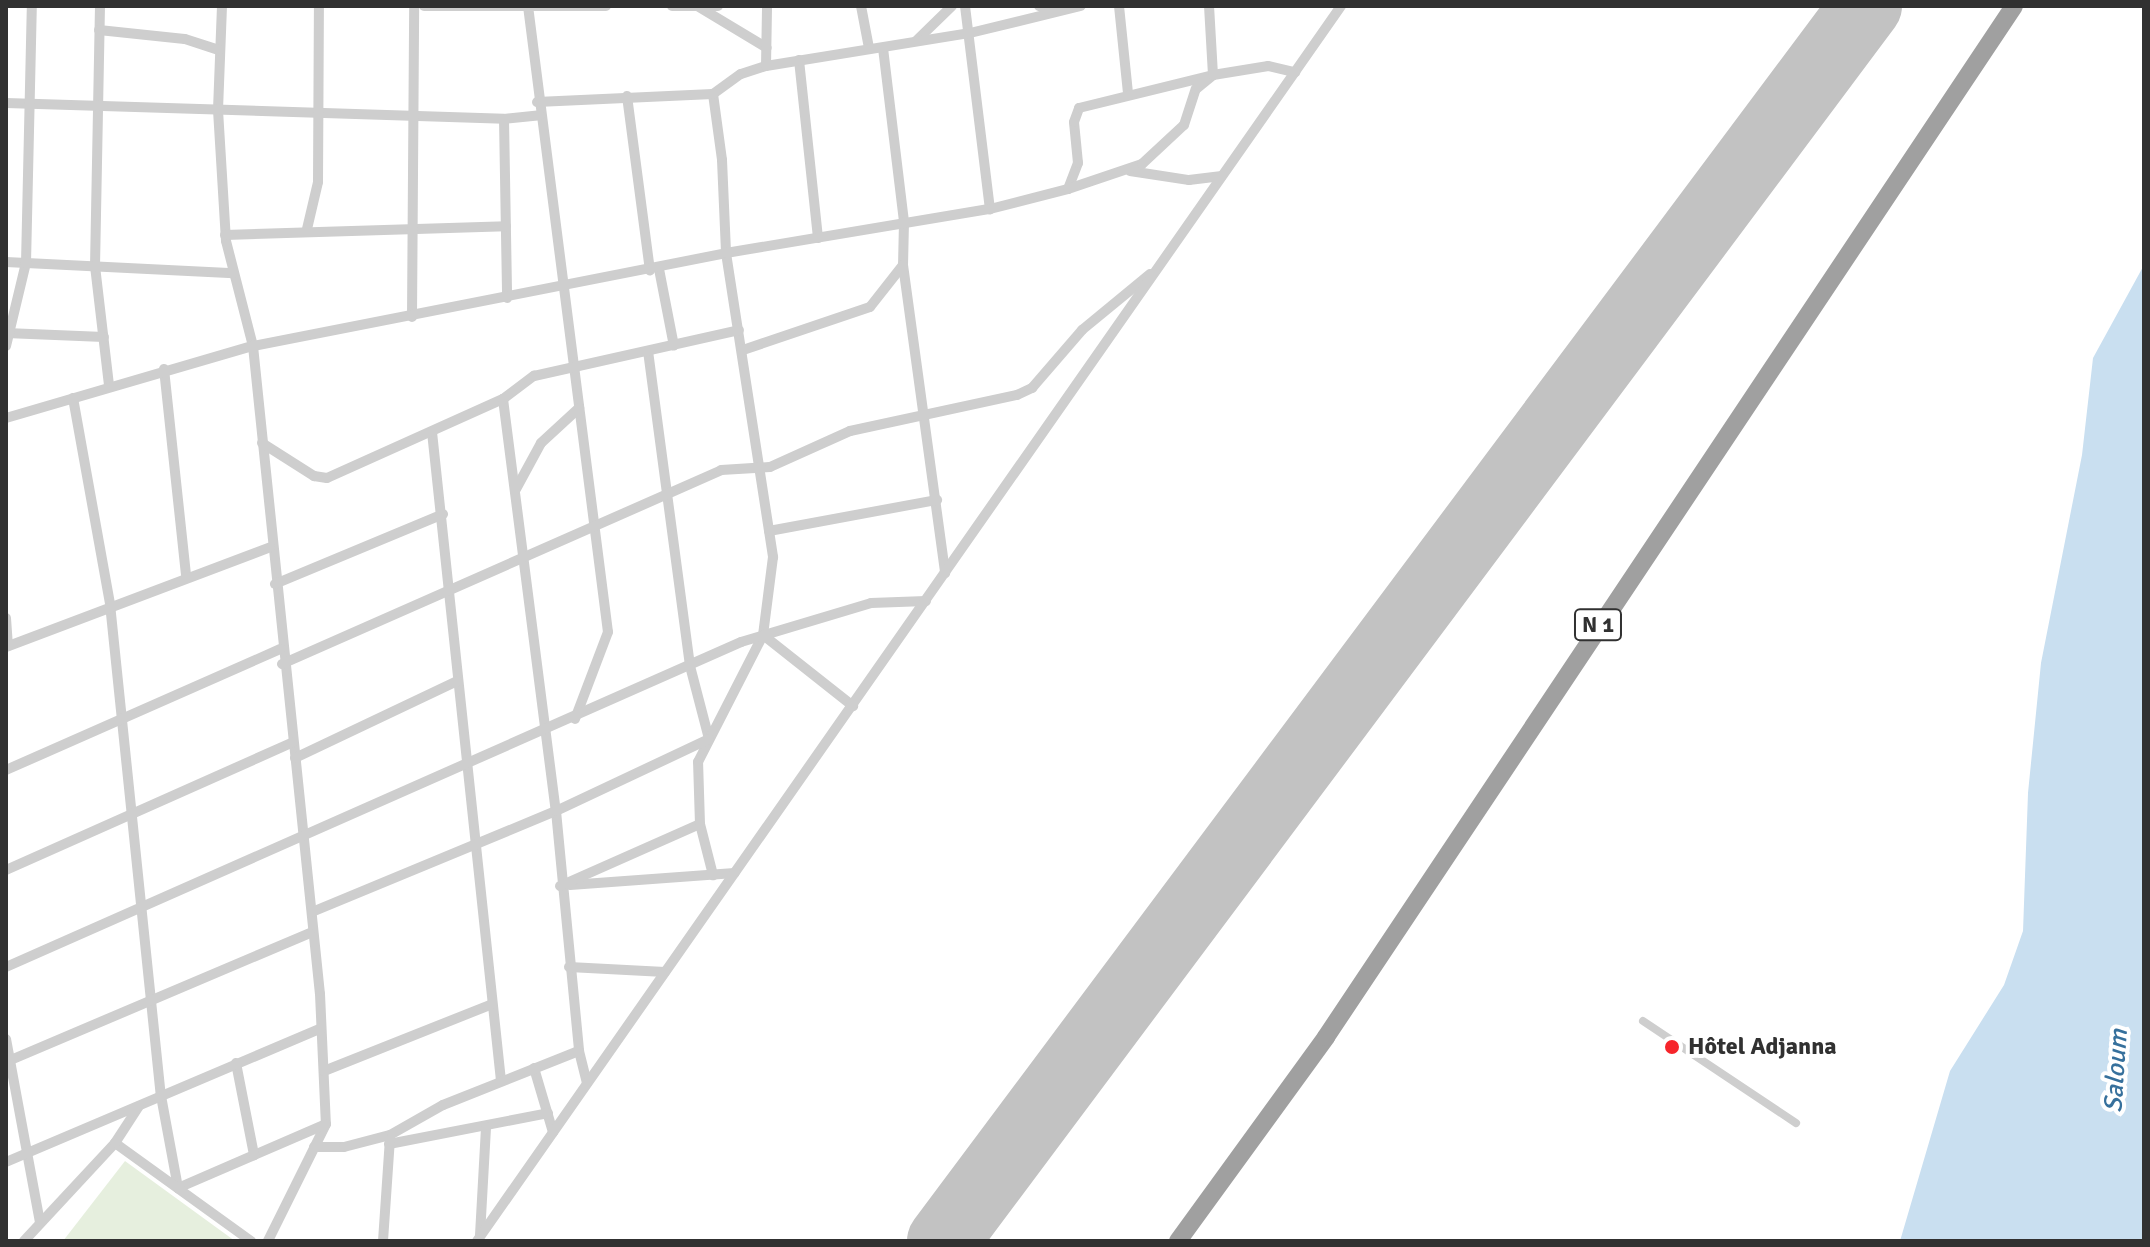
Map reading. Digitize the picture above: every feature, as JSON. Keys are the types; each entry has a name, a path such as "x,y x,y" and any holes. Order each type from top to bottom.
{"highway":[{"name":"N 1","path":"1178,1241 1326,1037 2014,6"}],"street":[{"path":"6,346 6,333 26,263 32,6"},
{"path":"100,6 95,106 95,266 109,386"},
{"path":"222,6 218,110 225,235 253,346 280,649 312,912 310,933 321,1028 326,1124 268,1241"},
{"path":"307,229 318,182 319,6"},
{"path":"412,317 414,231 410,116 414,6"},
{"path":"424,6 606,6"},
{"path":"672,6 718,6"},
{"path":"766,66 767,6"},
{"path":"861,6 869,48"},
{"path":"914,42 952,6"},
{"path":"965,6 990,209"},
{"path":"1039,6 1065,10"},
{"path":"537,102 713,94 731,79 766,66 970,33 1081,6"},
{"path":"1119,6 1128,93"},
{"path":"1209,6 1213,75"},
{"path":"478,1239 1341,6"},
{"path":"528,7 537,102 566,287 573,367 608,632 575,719"},
{"path":"699,7 767,48"},
{"path":"99,30 185,39 219,50"},
{"path":"883,48 904,222 903,265 945,573"},
{"path":"799,60 818,238"},
{"path":"1068,189 1078,163 1074,122 1079,108 1128,93 1213,75 1268,66 1295,72"},
{"path":"6,418 164,369 253,346 655,270 726,253 990,209 1068,189 1130,171 1184,125 1196,89 1213,75"},
{"path":"713,94 722,160 726,253 743,350 755,470 769,531 773,571 763,635 709,739 695,779 700,824 713,875"},
{"path":"627,96 655,270 674,346"},
{"path":"6,103 504,119 540,115"},
{"path":"504,119 507,298"},
{"path":"1130,171 1189,180 1222,176"},
{"path":"225,235 307,229 414,231 506,226"},
{"path":"6,262 234,273"},
{"path":"743,350 870,307 903,265"},
{"path":"282,664 721,470 755,470 794,459 850,431 924,413 995,402 1032,388 1082,330 1160,267"},
{"path":"262,443 320,479 503,399 531,377 739,330"},
{"path":"6,333 104,337"},
{"path":"648,351 690,666 709,739"},
{"path":"164,369 186,575"},
{"path":"73,398 110,604 161,1096 178,1188"},
{"path":"503,399 525,559 542,733 556,811 560,886 579,1051 587,1083"},
{"path":"515,491 541,443 579,408"},
{"path":"432,432 453,590 457,681 478,839 501,1081"},
{"path":"769,531 937,500"},
{"path":"275,584 443,514"},
{"path":"6,618 7,646 186,575 270,547"},
{"path":"6,967 763,635 871,603 926,601"},
{"path":"763,635 853,706"},
{"path":"6,770 280,649"},
{"path":"295,758 457,681"},
{"path":"312,912 478,839 556,811 709,739"},
{"path":"6,870 293,742"},
{"path":"560,886 700,824"},
{"path":"560,886 735,873"},
{"path":"8,1061 151,1005 310,933"},
{"path":"569,967 665,972"},
{"path":"324,1071 492,1004"},
{"path":"1643,1021 1796,1123"},
{"path":"6,1162 321,1028"},
{"path":"6,1039 40,1223"},
{"path":"390,1139 501,1081 579,1051"},
{"path":"236,1063 254,1155"},
{"path":"534,1068 553,1132"},
{"path":"24,1241 115,1143 140,1105"},
{"path":"314,1147 344,1147 486,1127 548,1113"},
{"path":"178,1188 326,1124"},
{"path":"478,1239 486,1127"},
{"path":"383,1241 390,1139"},
{"path":"115,1143 251,1241"}],"green space":[{"path":"125,1161 235,1241 63,1241"}],"water":[{"name":"Saloum","path":"2144,265 2144,1241 1900,1241 1950,1071 2004,985 2023,931 2028,793 2041,663 2082,455 2093,358"}],"runway":[{"path":"943,1241 1866,6"}],"place":[{"name":"Hôtel Adjanna","path":"1672,1047"}]}
